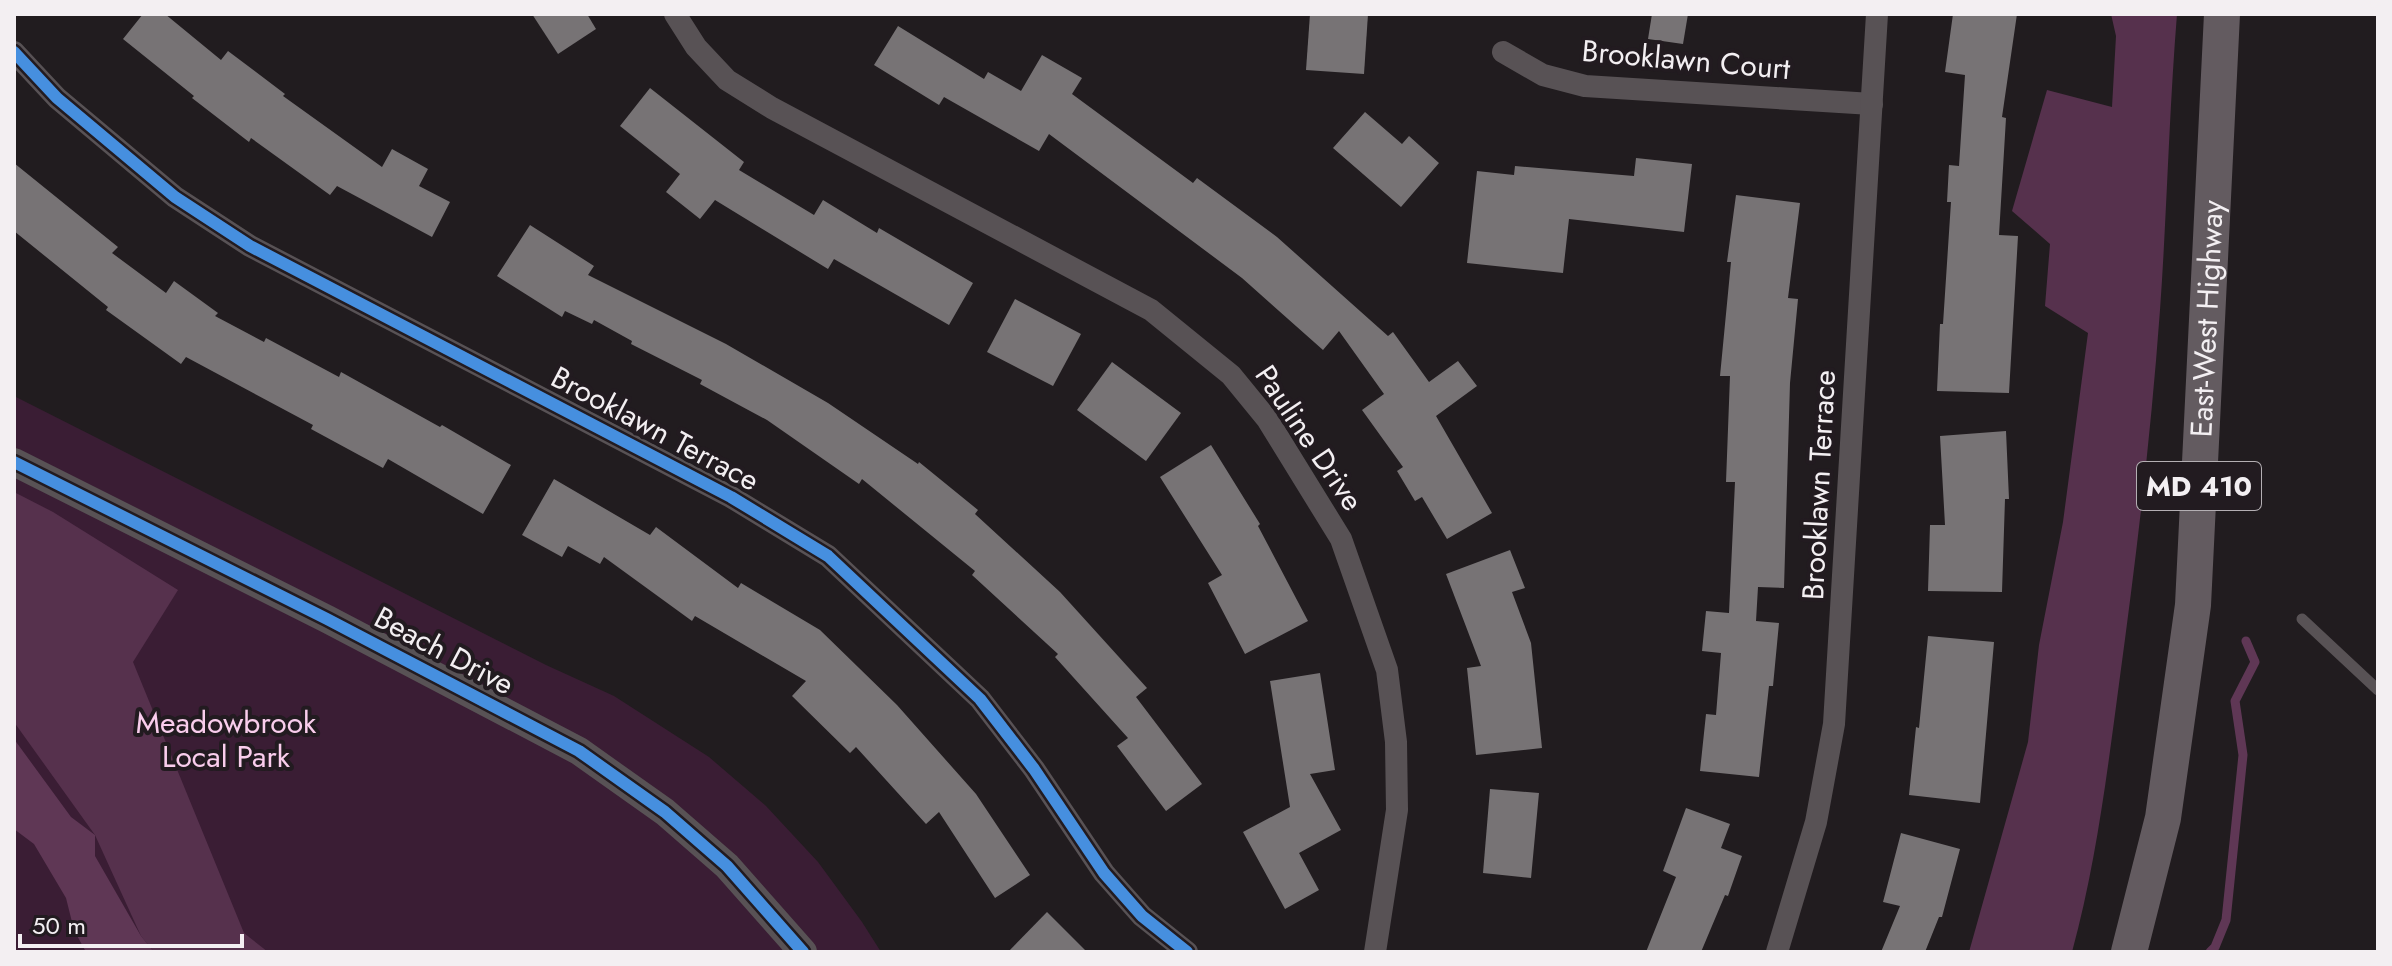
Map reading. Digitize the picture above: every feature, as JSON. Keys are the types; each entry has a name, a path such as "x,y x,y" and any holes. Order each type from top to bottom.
{"main road":[{"name":"East-West Highway","path":"2129,952 2163,818 2193,605 2222,14"}],"street":[{"name":"Pauline Drive","path":"675,14 696,47 727,80 772,108 1151,310 1231,375 1267,419 1341,539 1387,670 1396,742 1397,810 1375,952"},
{"name":"Brooklawn Terrace","path":"1777,952 1816,822 1834,724 1877,14"},
{"name":"Brooklawn Terrace","path":"14,52 57,98 175,197 250,246 731,497 828,556 980,699 1034,769 1104,873 1142,916 1187,952"},
{"name":"Brooklawn Court","path":"1503,52 1543,75 1585,86 1872,104"},
{"name":"Beach Drive","path":"14,462 327,619 579,751 665,812 727,866 803,952"}],"lane":[{"path":"2302,619 2378,690"}],"green space":[{"name":"Meadowbrook Local Park","path":"14,396 546,665 614,696 709,757 766,806 818,862 881,952 14,952"}],"shaded area":[{"path":"2111,14 2177,14 2152,404 2105,785 2088,886 2072,952 1969,952 2028,742 2039,645 2063,522 2088,333 2045,306 2050,244 2012,211 2047,90 2112,107 2116,36"},
{"path":"14,492 53,512 178,590 133,662 244,933 268,952 154,952 141,936 95,835 14,722"},
{"path":"14,739 71,817 95,835 95,856 141,936 154,952 86,952 74,930 66,898 34,844 14,829"}],"building":[{"path":"143,14 165,14 221,60 228,51 285,94 283,96 382,167 392,149 428,169 419,186 450,202 432,237 337,186 330,195 251,138 249,142 123,39"},
{"path":"532,14 587,14 596,29 558,54"},
{"path":"1310,14 1368,14 1364,74 1306,70"},
{"path":"1652,14 1688,14 1683,44 1648,39"},
{"path":"1953,14 2017,14 2002,117 2006,118 1999,235 2018,236 2009,393 1937,391 1951,202 1947,202 1949,165 1959,166 1965,75 1945,72"},
{"path":"898,26 984,79 988,72 1021,91 1042,55 1082,78 1072,94 1193,183 1197,178 1277,237 1388,336 1393,332 1429,382 1458,361 1477,386 1436,416 1492,513 1447,539 1422,497 1415,501 1397,471 1403,467 1362,410 1384,394 1339,331 1323,350 1242,278 1049,134 1039,151 944,97 939,105 874,65"},
{"path":"650,88 744,162 739,170 814,215 823,200 877,233 879,228 973,283 949,325 834,259 828,269 715,200 700,219 666,192 680,174 620,126"},
{"path":"1365,112 1402,144 1409,136 1439,163 1401,207 1333,148"},
{"path":"1636,158 1692,164 1684,232 1569,219 1563,273 1467,263 1477,171 1514,175 1515,166 1634,176"},
{"path":"14,163 118,247 112,253 166,293 174,281 218,313 215,316 264,342 266,338 339,377 341,372 511,465 483,514 388,459 383,468 311,429 313,425 186,357 181,364 106,310 108,307 14,231"},
{"path":"1736,195 1800,203 1788,298 1798,299 1790,383 1784,588 1758,587 1756,621 1779,623 1759,777 1700,771 1706,714 1716,715 1721,653 1702,651 1706,611 1729,613 1735,482 1726,482 1730,376 1720,376 1731,262 1727,262"},
{"path":"530,225 594,266 588,275 726,344 828,403 919,462 978,510 975,514 1060,592 1147,688 1136,697 1202,784 1166,811 1117,746 1128,738 1055,657 1058,654 972,575 975,571 862,479 859,484 767,420 700,384 702,380 631,344 632,341 594,320 592,324 565,311 562,317 497,276"},
{"path":"1015,299 1081,334 1053,386 987,352"},
{"path":"1112,362 1181,413 1146,461 1077,410"},
{"path":"2006,431 2009,499 2005,499 2002,592 1928,591 1930,525 1945,525 1940,436"},
{"path":"1211,445 1260,524 1258,526 1308,621 1245,654 1208,583 1222,575 1160,477"},
{"path":"554,479 650,535 656,527 738,588 741,583 820,630 897,705 976,794 1030,875 995,898 939,812 926,824 856,747 850,753 792,696 806,681 695,616 692,621 604,557 600,564 568,546 562,557 522,535"},
{"path":"1510,550 1525,588 1512,592 1531,643 1542,748 1476,755 1467,668 1481,666 1446,574"},
{"path":"1928,636 1994,642 1980,803 1909,795"},
{"path":"1320,673 1335,770 1310,774 1341,830 1299,853 1319,890 1285,909 1243,832 1290,807 1270,681"},
{"path":"1490,789 1539,793 1531,878 1483,873"},
{"path":"1686,808 1730,824 1721,848 1742,856 1728,896 1725,895 1701,952 1646,952 1676,877 1663,871"},
{"path":"1901,833 1960,849 1942,917 1939,917 1925,952 1881,952 1900,906 1883,902"},
{"path":"1047,912 1087,952 1008,952"}],"waterway":[{"path":"2210,952 2226,920 2243,755 2235,701 2255,662 2246,641"}],"cycle path":[{"path":"14,52 57,98 175,197 250,246 731,497 828,556 980,699 1034,769 1104,873 1142,916 1187,952"},
{"path":"14,462 327,619 579,751 665,812 727,866 803,952"}]}
